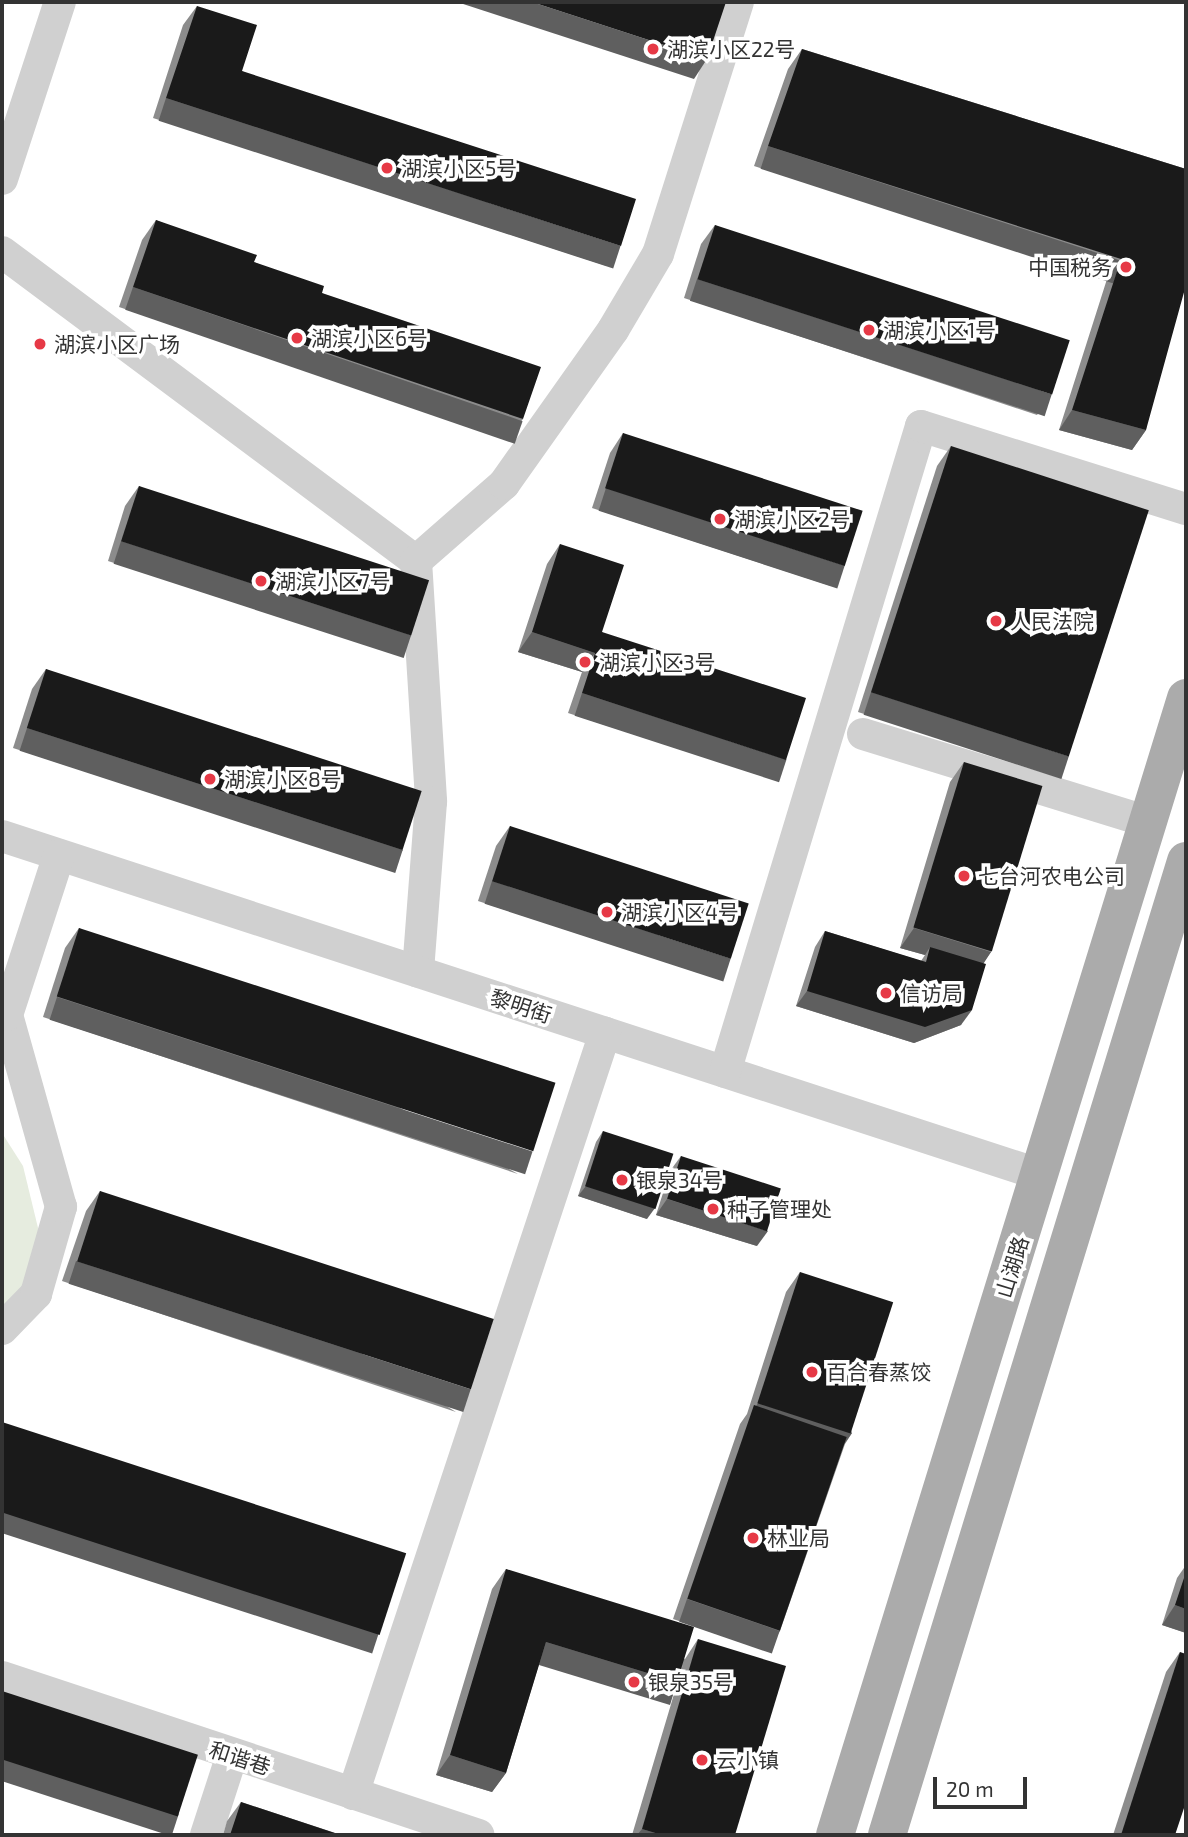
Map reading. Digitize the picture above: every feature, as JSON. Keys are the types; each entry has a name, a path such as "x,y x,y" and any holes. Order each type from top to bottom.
{"main road":[{"name":"山湖路","path":"835,1835 1041,1175 1186,698"},
{"path":"887,1835 1186,861"}],"street":[{"path":"2,179 60,2"},
{"path":"416,561 504,484 613,330 658,254 738,2"},
{"path":"2,252 416,561 431,802 418,972"},
{"path":"725,1072 921,426 1186,509"},
{"path":"863,734 1149,822"},
{"name":"黎明街","path":"2,836 1041,1175"},
{"path":"2,1329 36,1294 61,1207 7,1015 59,855"},
{"path":"353,1794 605,1033"},
{"name":"和谐巷","path":"2,1677 479,1835"},
{"path":"206,1835 232,1755"}],"shaded area":[{"path":"2,1133 23,1166 39,1232 35,1273 2,1310"}],"building":[{"path":"532,2 726,2 707,59"},
{"path":"197,6 257,25 242,71 636,199 621,246 166,98"},
{"name":"中国税务","path":"802,49 1186,169 1186,285 1146,430 1072,410 1121,259 768,146"},
{"name":"湖滨小区6号","path":"156,220 257,255 254,262 324,286 322,293 541,367 523,419 133,287"},
{"path":"715,225 1070,340 1052,394 697,279"},
{"path":"623,433 863,511 845,566 605,488"},
{"name":"人民法院","path":"951,446 1149,510 1069,757 871,692"},
{"path":"139,486 429,580 411,635 121,541"},
{"name":"湖滨小区3号","path":"560,544 624,565 602,632 806,698 786,760 582,693 595,653 532,632"},
{"name":"湖滨小区8号","path":"46,669 422,791 403,850 27,728"},
{"name":"七台河农电公司","path":"964,762 1042,786 992,951 913,927"},
{"path":"510,826 749,904 731,959 492,881"},
{"path":"79,928 555,1083 533,1151 57,996"},
{"name":"信访局","path":"825,931 926,962 930,947 986,964 972,1010 925,1027 807,991"},
{"name":"银泉34号","path":"603,1131 673,1154 655,1209 585,1186"},
{"path":"681,1156 781,1188 767,1231 667,1199"},
{"path":"100,1191 494,1319 471,1389 77,1261"},
{"name":"百合春蒸饺","path":"800,1272 893,1302 851,1434 757,1403"},
{"name":"林业局","path":"754,1405 847,1437 780,1631 687,1599"},
{"path":"2,1422 406,1553 380,1635 2,1512"},
{"name":"银泉35号","path":"506,1569 694,1627 677,1682 546,1642 506,1773 450,1755"},
{"path":"1186,1572 1186,1609 1175,1605"},
{"name":"云小镇","path":"698,1639 786,1666 735,1835 662,1835 642,1829"},
{"path":"1180,1652 1186,1654 1186,1802 1175,1835 1121,1835"},
{"path":"2,1691 198,1755 178,1816 2,1759"},
{"path":"241,1802 341,1835 230,1835"}],"place":[{"name":"湖滨小区22号","path":"653,49"},
{"name":"湖滨小区5号","path":"387,168"},
{"name":"中国税务","path":"1126,267"},
{"name":"湖滨小区1号","path":"869,330"},
{"name":"湖滨小区6号","path":"297,338"},
{"name":"湖滨小区广场","path":"40,344"},
{"name":"湖滨小区2号","path":"720,519"},
{"name":"湖滨小区7号","path":"261,581"},
{"name":"人民法院","path":"996,621"},
{"name":"湖滨小区3号","path":"585,662"},
{"name":"湖滨小区8号","path":"210,779"},
{"name":"七台河农电公司","path":"964,876"},
{"name":"湖滨小区4号","path":"607,912"},
{"name":"信访局","path":"886,993"},
{"name":"银泉34号","path":"622,1180"},
{"name":"种子管理处","path":"713,1209"},
{"name":"百合春蒸饺","path":"812,1372"},
{"name":"林业局","path":"753,1538"},
{"name":"银泉35号","path":"634,1682"},
{"name":"云小镇","path":"702,1760"}]}
